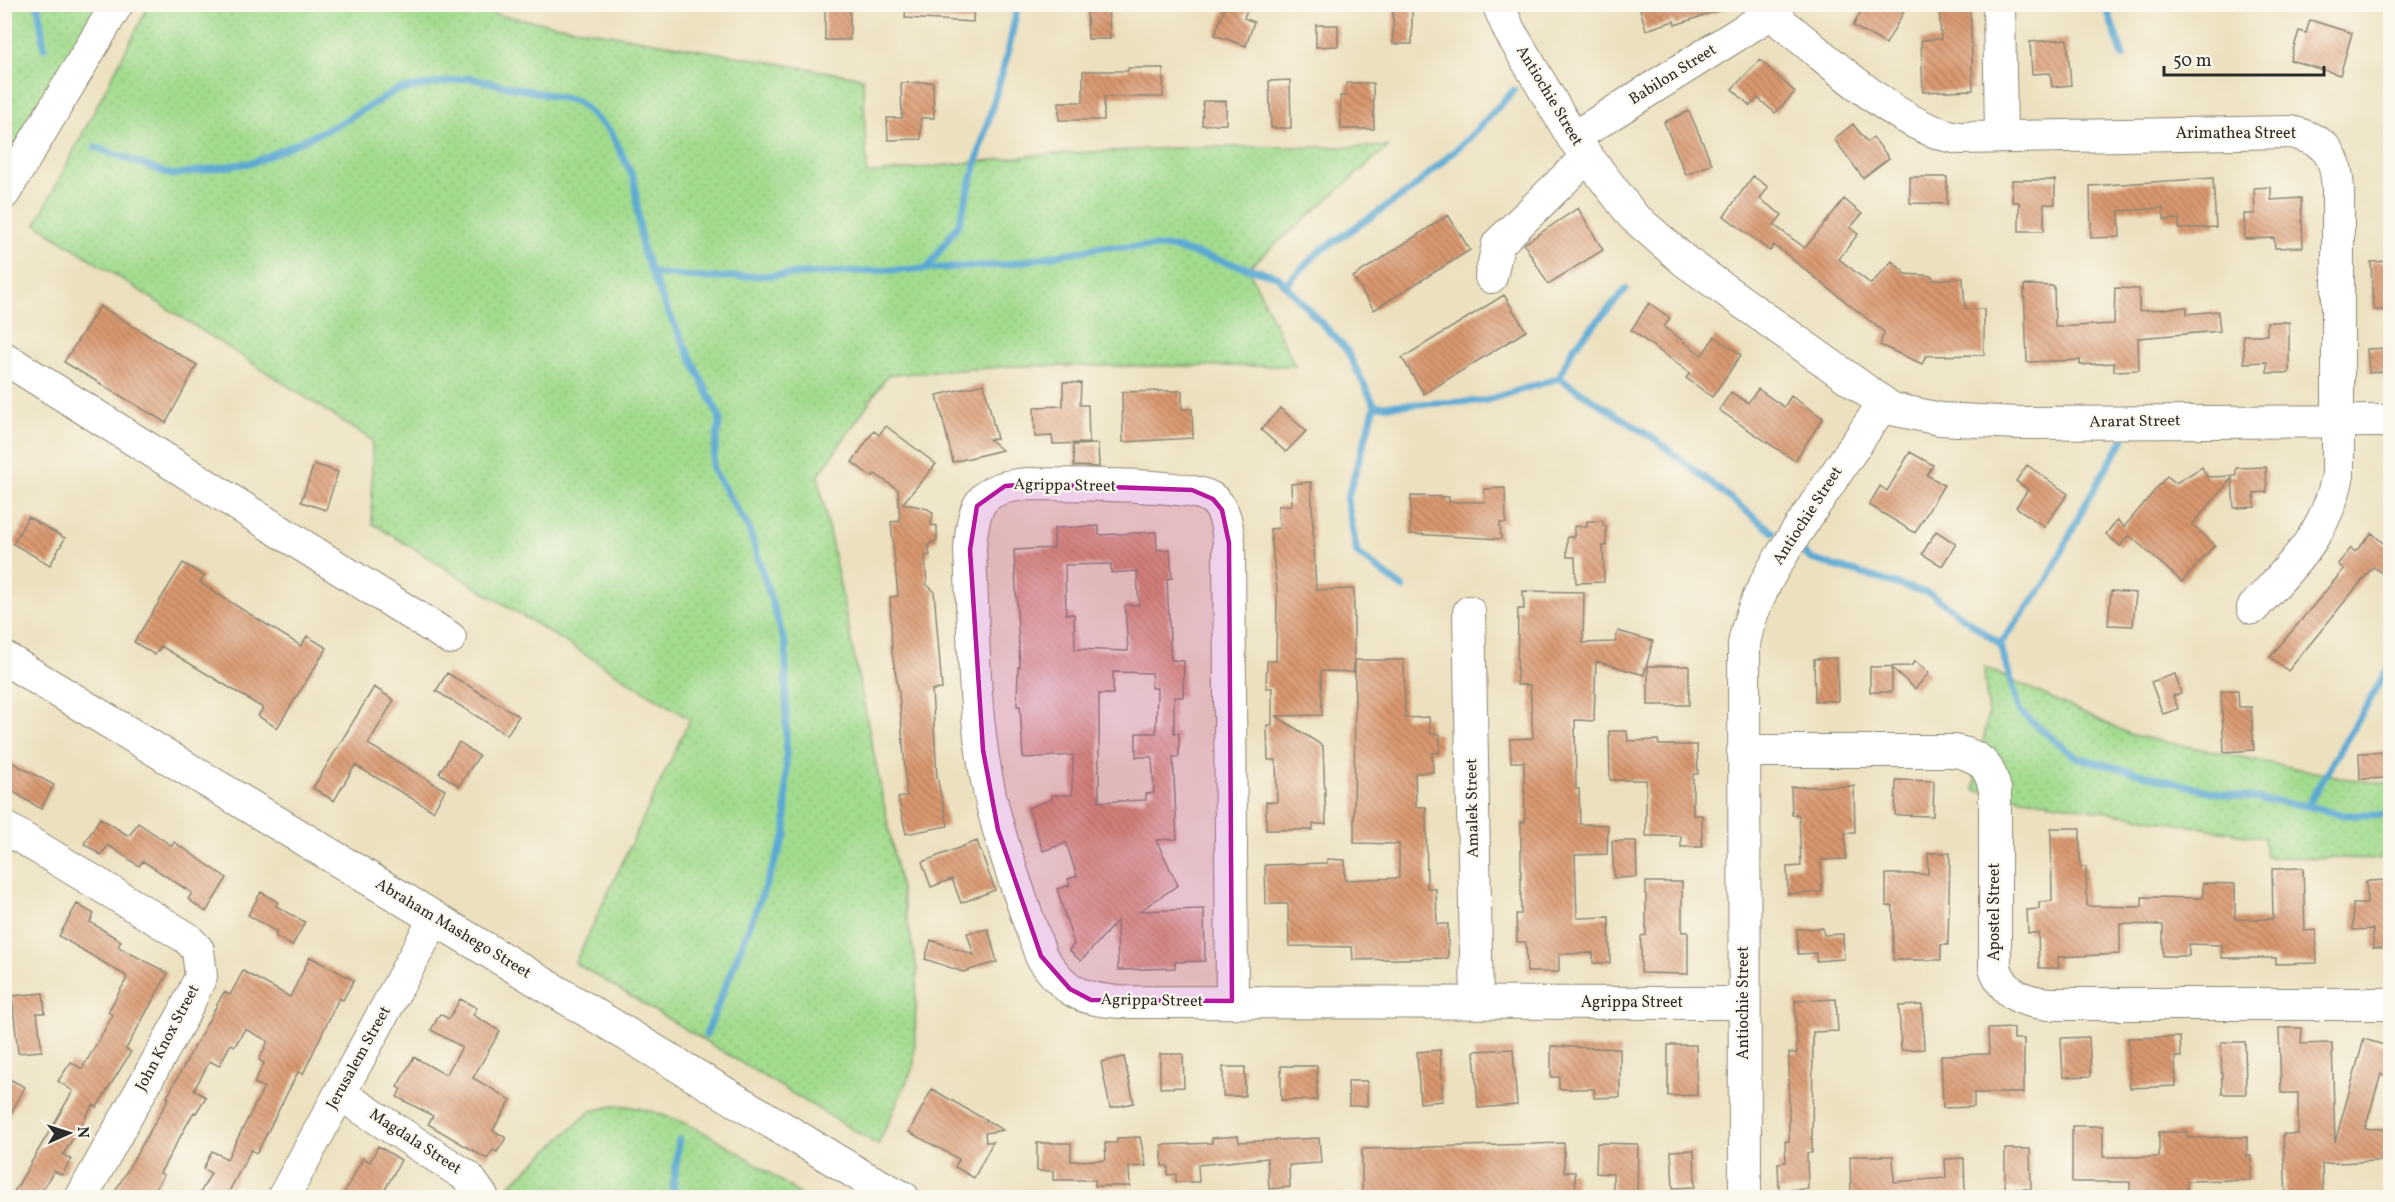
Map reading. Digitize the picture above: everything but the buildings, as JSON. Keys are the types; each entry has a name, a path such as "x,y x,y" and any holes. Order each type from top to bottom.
{"main road":[{"name":"Abraham Mashego Street","path":"4,658 862,1177 903,1197"}],"street":[{"path":"4,193 117,4"},
{"name":"Antiochie Street","path":"1498,4 1509,30 1580,147 1633,216 1686,262 1883,404 1781,555 1748,623 1743,655 1745,1197"},
{"path":"1999,4 2001,137"},
{"name":"Babilon Street","path":"1491,277 1498,244 1580,147 1772,8"},
{"name":"Arimathea Street","path":"1772,8 1783,24 1905,119 1942,136 2292,132 2309,136 2323,144 2333,156 2338,190 2338,475 2333,500 2322,525 2305,550 2253,608"},
{"path":"4,358 450,638"},
{"name":"Ararat Street","path":"1883,404 1902,413 1920,417 1967,422 2391,420"},
{"name":"Agrippa Street","path":"1232,1001 1229,543 1227,523 1222,510 1213,499 1178,488 1029,484 1005,486 991,492 977,506 971,530 970,550 983,750 998,830 1041,956 1053,974 1070,989 1091,1000 1121,1002 1744,1003"},
{"name":"Amalek Street","path":"1469,612 1477,1003"},
{"name":"Apostel Street","path":"1743,751 1954,751 1972,754 1984,762 1993,777 1995,790 1995,968 2006,988 2018,998 2049,1004 2391,1004"},
{"name":"John Knox Street","path":"4,827 187,938 198,950 201,963 201,976 183,1015 81,1197"},
{"name":"Jerusalem Street","path":"283,1197 435,918"},
{"name":"Magdala Street","path":"340,1094 468,1177 483,1197"}],"highlighted area":[{"path":"1029,484 1192,490 1213,499 1222,510 1229,543 1232,1001 1091,1000 1070,989 1041,956 998,830 983,750 970,550 977,506 1005,486"}],"green space":[{"path":"5,5 117,5 5,193"},
{"path":"149,5 457,5 504,16 863,78 867,174 1037,155 1193,147 1388,147 1248,268 1295,366 1015,366 888,375 818,476 917,969 914,1065 878,1145 575,963 690,719 372,523 372,440 36,224"},
{"path":"1984,667 2132,735 2360,781 2390,783 2390,859 2266,857 2264,838 1974,790 1988,716"},
{"path":"618,1105 643,1109 692,1127 739,1152 803,1197 506,1198 500,1194 591,1111"}],"waterway":[{"path":"38,4 44,48"},
{"path":"924,269 927,269 959,223 1008,52 1018,4"},
{"path":"2105,4 2123,56"},
{"path":"95,147 172,175 255,162 339,124 397,90 469,78 577,101 611,132 634,179 642,248 663,301 720,418 712,468 749,529 786,647 786,834 706,1035"},
{"path":"1286,284 1320,251 1411,190 1469,138 1514,90"},
{"path":"652,273 707,278 1003,265 1102,247 1171,247 1277,276 1346,349 1375,406 1347,500 1357,553 1403,588"},
{"path":"1375,406 1484,401 1559,378 1573,348 1626,289"},
{"path":"1559,378 1656,440 1773,532"},
{"path":"2000,644 2047,582 2085,504 2123,440"},
{"path":"1805,554 1811,559 1931,594 2000,644 2020,712 2076,757 2216,793 2307,806 2344,815 2390,815"},
{"path":"2307,806 2390,666"},
{"path":"672,1198 679,1140"}]}
